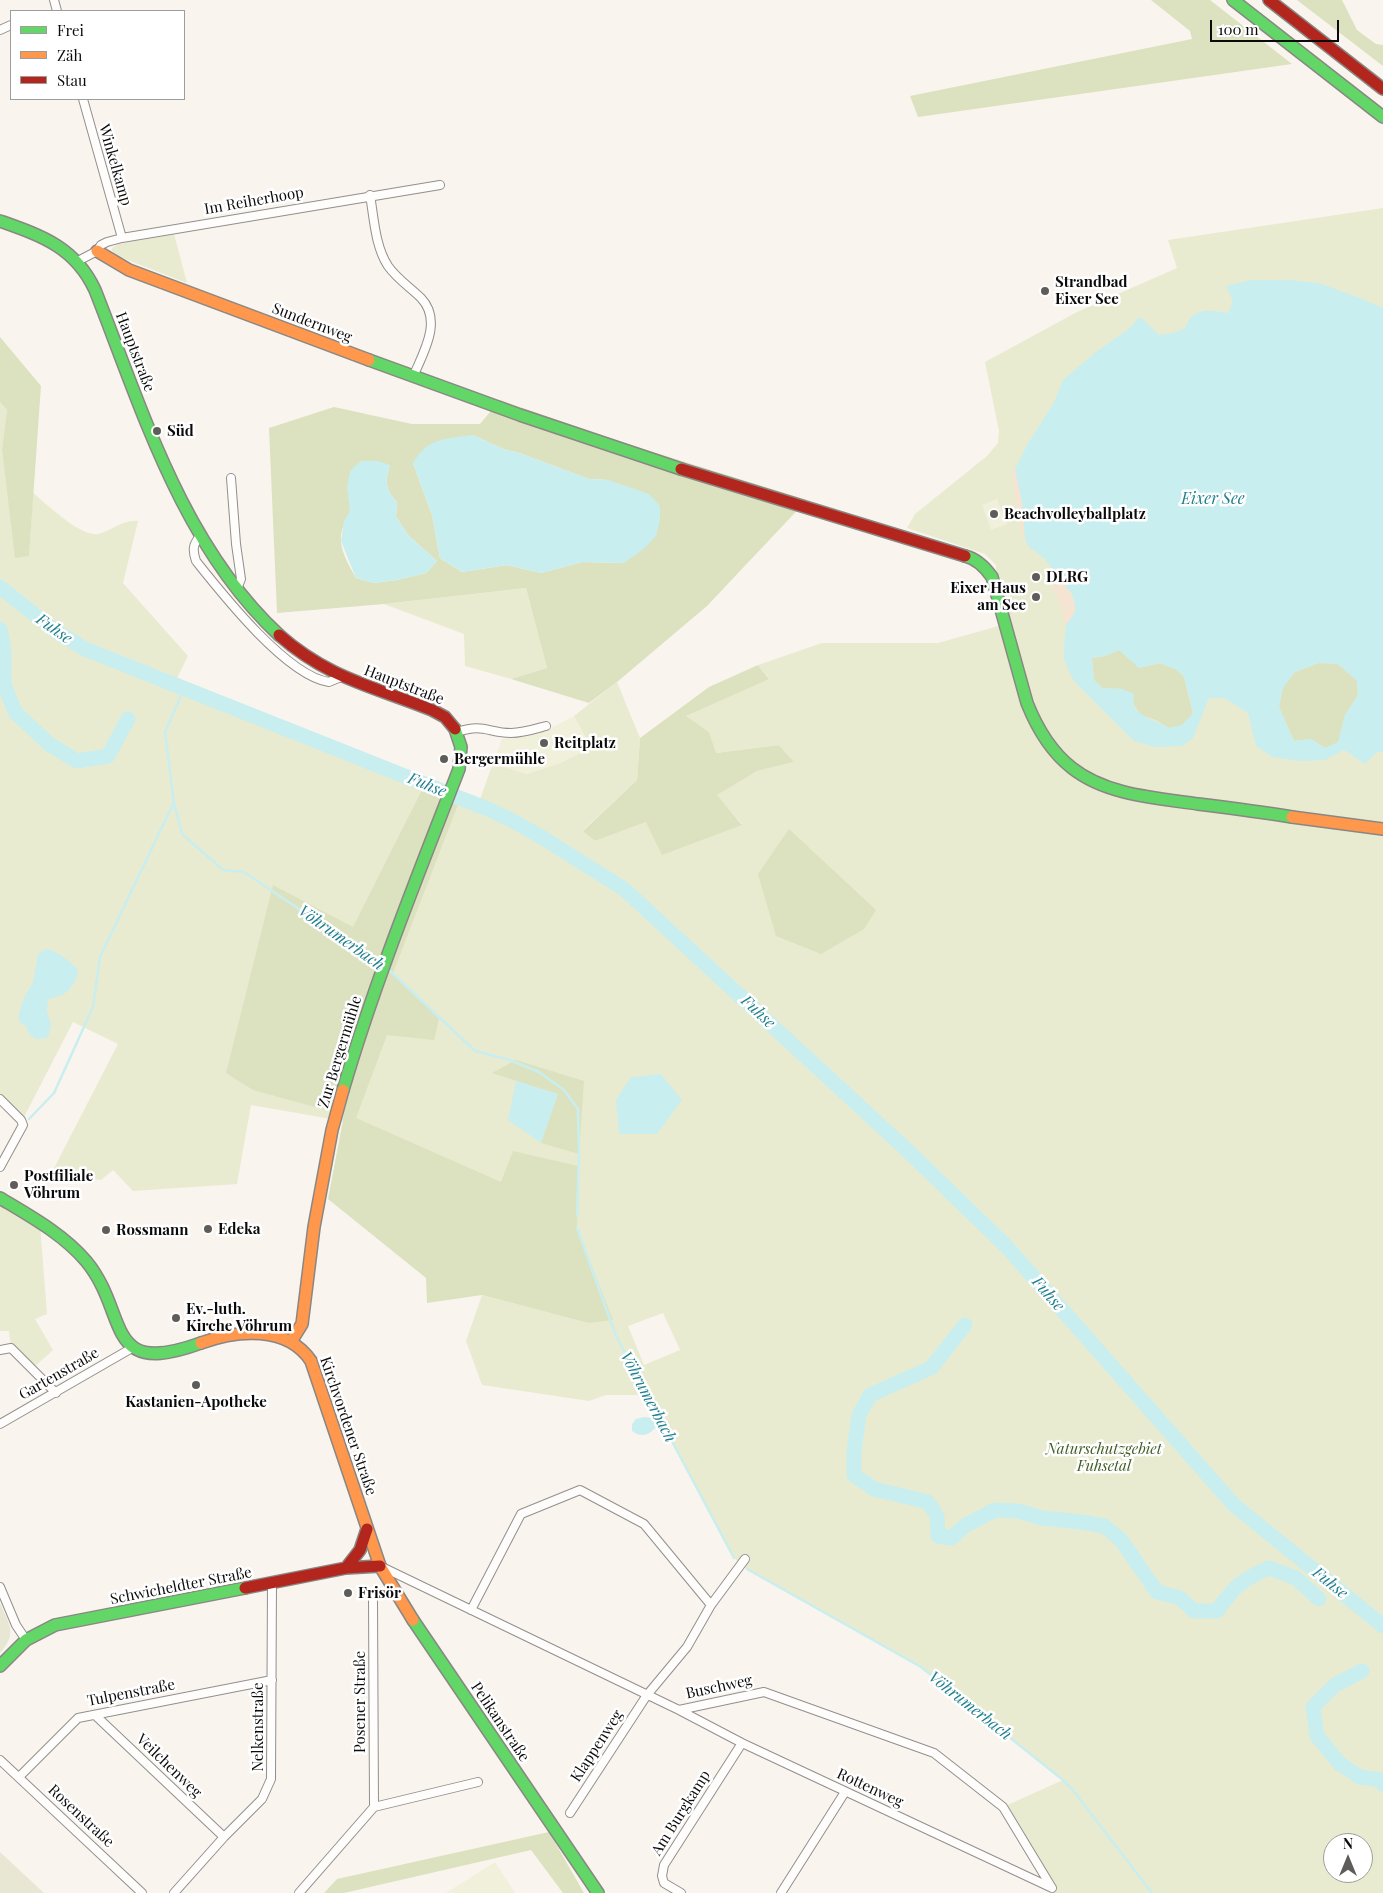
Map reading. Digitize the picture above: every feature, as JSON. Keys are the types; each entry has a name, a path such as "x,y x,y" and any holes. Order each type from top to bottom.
{"main road":[{"path":"1233,0 1383,117"},
{"path":"1269,0 1383,89"},
{"name":"Hauptstraße","path":"0,221 53,242 66,250 85,271 97,295 162,460 186,509 237,589 258,614 296,649 325,669 341,677 437,713 444,717 457,732"},
{"name":"Sundernweg","path":"97,251 130,270 413,377 520,415 669,464 952,551 980,562 992,577 1027,703 1034,721 1044,739 1056,754 1092,781 1118,790 1154,798 1383,829"},
{"name":"Zur Bergermühle","path":"292,1340 302,1324 314,1227 332,1130 358,1039 378,979 454,782 462,754 462,746 457,732"},
{"path":"0,1198 26,1213 85,1259 106,1295 124,1338 132,1348 146,1353 159,1354 239,1334 272,1335 292,1340"},
{"name":"Kirchvordener Straße","path":"292,1340 305,1350 311,1361 380,1566"},
{"path":"346,1568 360,1550 367,1529"},
{"name":"Schwicheldter Straße","path":"0,1666 26,1640 55,1625 346,1568 380,1566"},
{"name":"Pelikanstraße","path":"380,1566 408,1613 598,1893"}],"street":[{"path":"54,0 54,10"},
{"name":"Winkelkamp","path":"83,100 122,238"},
{"name":"Im Reiherhoop","path":"78,262 97,251 106,242 122,238 370,195 440,185"},
{"path":"370,195 382,255 393,272 423,300 430,315 431,330 413,377"},
{"path":"231,478 236,544 242,579 237,589"},
{"name":"Hauptstraße","path":"201,535 194,543 193,551 196,561 247,620 282,655 305,672 317,679 330,682 341,677"},
{"path":"457,732 470,727 479,727 511,733 546,726"},
{"path":"0,1099 21,1120 22,1125 0,1166"},
{"path":"0,1350 11,1348 56,1392"},
{"name":"Gartenstraße","path":"0,1424 132,1348"},
{"path":"471,1610 521,1514 580,1490 644,1524 711,1605"},
{"name":"Klappenweg","path":"570,1813 647,1695 687,1647 711,1605 745,1559"},
{"name":"Buschweg","path":"380,1566 679,1710 764,1692 934,1753 1003,1807 1052,1888"},
{"name":"Nelkenstraße","path":"174,1893 224,1837 262,1799 271,1779 272,1584"},
{"path":"0,1587 16,1625 26,1640"},
{"name":"Posener Straße","path":"374,1598 374,1807"},
{"name":"Tulpenstraße","path":"19,1777 78,1718 272,1680"},
{"name":"Rottenweg","path":"679,1710 742,1743 1052,1888"},
{"name":"Veilchenweg","path":"95,1715 224,1837"},
{"name":"Am Burgkamp","path":"680,1893 664,1883 662,1876 664,1865 742,1743"},
{"name":"Rosenstraße","path":"0,1760 142,1893"},
{"path":"299,1893 374,1807 478,1782"},
{"path":"781,1893 845,1792"}],"green space":[{"path":"1151,0 1210,0 1292,64 918,117 910,96 1192,39 1190,31"},
{"path":"1297,0 1342,0 1357,30 1376,44 1383,45 1383,66"},
{"name":"Naturschutzgebiet Fuhsetal","path":"1383,208 1383,1893 1054,1893 1003,1807 1063,1780 921,1667 747,1569 734,1558 647,1395 606,1395 589,1401 482,1385 466,1341 482,1295 588,1323 442,1165 342,1121 251,1105 237,1184 133,1191 113,1170 101,1180 51,1174 118,1044 73,1022 23,1119 0,1095 0,402 7,410 2,449 29,555 33,493 73,525 91,534 98,534 122,523 138,521 123,583 188,656 172,688 423,787 421,792 457,805 459,802 512,824 627,894 631,892 625,886 516,818 479,802 493,763 527,774 591,748 574,716 617,682 640,738 637,780 583,830 595,841 646,822 742,824 716,795 757,771 794,762 779,745 715,753 709,732 685,716 769,678 758,665 822,643 938,643 1009,623 996,574 996,565 985,554 907,528 915,514 987,456 998,443 999,431 985,362 1077,312 1177,268 1168,240","holes":["663,1313 680,1350 644,1365 628,1326"]},
{"path":"174,234 187,283 120,257 112,251 112,248 119,244"},
{"path":"0,337 41,386 29,556 15,558 2,449 7,410 0,402"},
{"path":"500,400 621,442 807,500 707,606 617,682 589,703 511,679 547,668 526,588 384,604 277,613 269,428 334,407 412,424 480,424","holes":["473,435 503,449 589,479 608,480 624,563 582,562 541,573 507,565 462,572 440,558 432,515 413,463","390,465 387,485 397,502 396,517 409,536 437,561 426,573 374,583 356,578 343,551 341,542 342,532 345,522 358,500"]},
{"name":"Beachvolleyballplatz","path":"997,499 1007,524 991,530 982,505"},
{"path":"526,588 547,668 511,679 465,666 464,634 384,604"},
{"path":"1119,650 1139,668 1160,663 1177,670 1184,677 1193,714 1182,725 1169,728 1156,720 1141,715 1123,689 1102,688 1094,680 1092,658 1105,656"},
{"path":"1319,663 1338,664 1357,681 1358,695 1345,715 1338,743 1325,748 1311,739 1294,741 1279,707 1283,687 1295,672"},
{"path":"758,665 769,679 686,716 709,732 716,753 779,745 794,762 757,771 717,795 742,825 662,855 646,822 595,841 583,831 637,780 640,738 709,687"},
{"name":"Reitplatz","path":"574,716 591,748 561,763 527,774 493,763 502,739 549,729"},
{"path":"423,788 459,802 393,973 439,1019 434,1040 387,1035 356,1118 501,1182 513,1151 578,1166 577,1228 613,1320 588,1323 482,1295 427,1303 426,1278 328,1199 344,1115 253,1090 226,1073 273,885 353,927"},
{"path":"789,829 876,910 864,929 821,954 776,936 758,874"},
{"path":"516,1060 584,1081 579,1154 541,1143 557,1094 492,1073"},
{"path":"0,1198 40,1224 47,1314 35,1319 53,1350 32,1369 11,1348 9,1331 0,1331"},
{"path":"0,1603 9,1623 10,1634 6,1646 0,1653"},
{"path":"549,1832 584,1893 563,1893 531,1850 344,1893 324,1893 337,1879"},
{"path":"0,1852 44,1893 0,1893"},
{"path":"495,1862 515,1893 446,1893"}],"sand":[{"path":"1012,469 1015,469 1022,503 1025,540 1018,521"},
{"path":"1054,572 1069,591 1075,603 1075,610 1066,625 1061,606 1047,574"}],"water":[{"name":"Eixer See","path":"1251,280 1288,280 1319,283 1383,308 1383,752 1377,752 1365,764 1344,750 1325,760 1298,761 1272,757 1256,746 1248,713 1224,698 1209,698 1193,738 1182,746 1155,747 1134,741 1073,680 1064,660 1066,625 1075,612 1072,594 1044,558 1030,548 1025,540 1022,503 1015,469 1027,445 1054,402 1063,380 1096,352 1131,327 1138,318 1142,318 1159,335 1173,333 1185,328 1191,317 1200,312 1228,313 1233,301 1226,286","holes":["1119,650 1139,668 1160,663 1177,670 1184,677 1193,713 1182,725 1169,728 1150,719 1136,710 1134,694 1123,689 1102,688 1094,680 1092,658 1105,656","1319,663 1338,664 1357,681 1358,695 1345,715 1338,742 1325,748 1311,739 1294,741 1279,707 1283,688 1295,672"]},
{"path":"473,435 503,449 589,479 608,480 649,494 660,506 660,520 656,536 645,548 624,563 582,562 541,573 507,565 462,572 440,558 432,515 413,463 419,454 431,444 446,439"},
{"path":"361,461 378,461 390,465 387,485 397,502 396,517 409,536 437,561 426,573 374,583 356,578 341,541 344,521 350,511 347,488 350,471"},
{"path":"46,949 62,956 75,967 78,973 68,991 58,997 48,999 47,1011 51,1025 48,1038 36,1039 29,1034 26,1026 20,1022 18,1017 24,998 33,982 38,954"},
{"path":"661,1074 682,1100 657,1134 619,1134 616,1100 631,1077"},
{"path":"516,1081 558,1094 541,1143 508,1120"},
{"path":"644,1417 655,1418 658,1424 650,1433 639,1435 632,1431 632,1424 636,1419"}],"waterway":[{"name":"Fuhse","path":"0,587 54,630 85,649 490,810 543,838 624,889 907,1150 1007,1247 1234,1505 1383,1626"},
{"path":"0,629 4,650 4,684 15,712 49,744 77,761 108,756 128,719"},
{"name":"Vöhrumerbach","path":"184,689 165,732 174,803 182,834 223,870 244,872 381,964"},
{"path":"29,1119 54,1093 93,1007 100,957 173,804"},
{"name":"Vöhrumerbach","path":"388,969 475,1051 507,1059 539,1072 564,1090 578,1109 577,1216"},
{"name":"Vöhrumerbach","path":"577,1228 616,1336 734,1558"},
{"path":"965,1325 931,1368 870,1395 859,1415 854,1451 854,1475 874,1489 928,1502 937,1516 938,1536 951,1538 966,1525 995,1510 1018,1511 1042,1518 1104,1526 1121,1540 1157,1592 1180,1598 1194,1611 1217,1611 1228,1596 1245,1580 1269,1568 1296,1578 1319,1599"},
{"name":"Vöhrumerbach","path":"747,1569 921,1667 1063,1780 1072,1789 1152,1893"},
{"path":"1362,1671 1335,1685 1313,1707 1317,1736 1340,1764 1360,1777 1380,1780 1383,1784"}],"traffic: fast":[{"path":"1233,0 1383,117"},
{"path":"0,221 30,232 56,245 78,263 87,275 95,290 148,428 191,518 216,560 245,599 279,635"},
{"path":"369,360 520,415 681,469"},
{"path":"965,556 980,564 992,577 1027,703 1035,721 1051,747 1072,768 1100,784 1132,794 1292,817"},
{"path":"343,1090 383,968 459,769 461,747 455,729"},
{"path":"0,1198 57,1234 86,1261 100,1281 123,1335 133,1347 147,1353 169,1352 201,1343"},
{"path":"0,1666 26,1640 55,1625 245,1588"},
{"path":"413,1620 598,1893"}],"traffic: slow":[{"path":"97,251 129,270 369,360"},
{"path":"1292,817 1383,829"},
{"path":"292,1340 302,1324 314,1227 332,1130 343,1090"},
{"path":"201,1343 245,1333 275,1336 289,1341 301,1349 311,1361 380,1566 413,1620"}],"traffic: jam":[{"path":"1269,0 1383,89"},
{"path":"681,469 965,556"},
{"path":"279,635 298,650 334,672 432,710 445,717 455,729"},
{"path":"346,1568 360,1550 367,1529"},
{"path":"245,1588 346,1568 380,1566"}],"place":[{"name":"Strandbad Eixer See","path":"1045,291"},
{"name":"Süd","path":"157,431"},
{"name":"Beachvolleyballplatz","path":"994,514"},
{"name":"DLRG","path":"1036,577"},
{"name":"Eixer Haus am See","path":"1036,597"},
{"name":"Reitplatz","path":"544,743"},
{"name":"Bergermühle","path":"444,759"},
{"name":"Postfiliale Vöhrum","path":"14,1185"},
{"name":"Edeka","path":"208,1229"},
{"name":"Rossmann","path":"106,1230"},
{"name":"Ev.-luth. Kirche Vöhrum","path":"176,1318"},
{"name":"Kastanien-Apotheke","path":"196,1385"},
{"name":"Frisör","path":"348,1593"}]}
